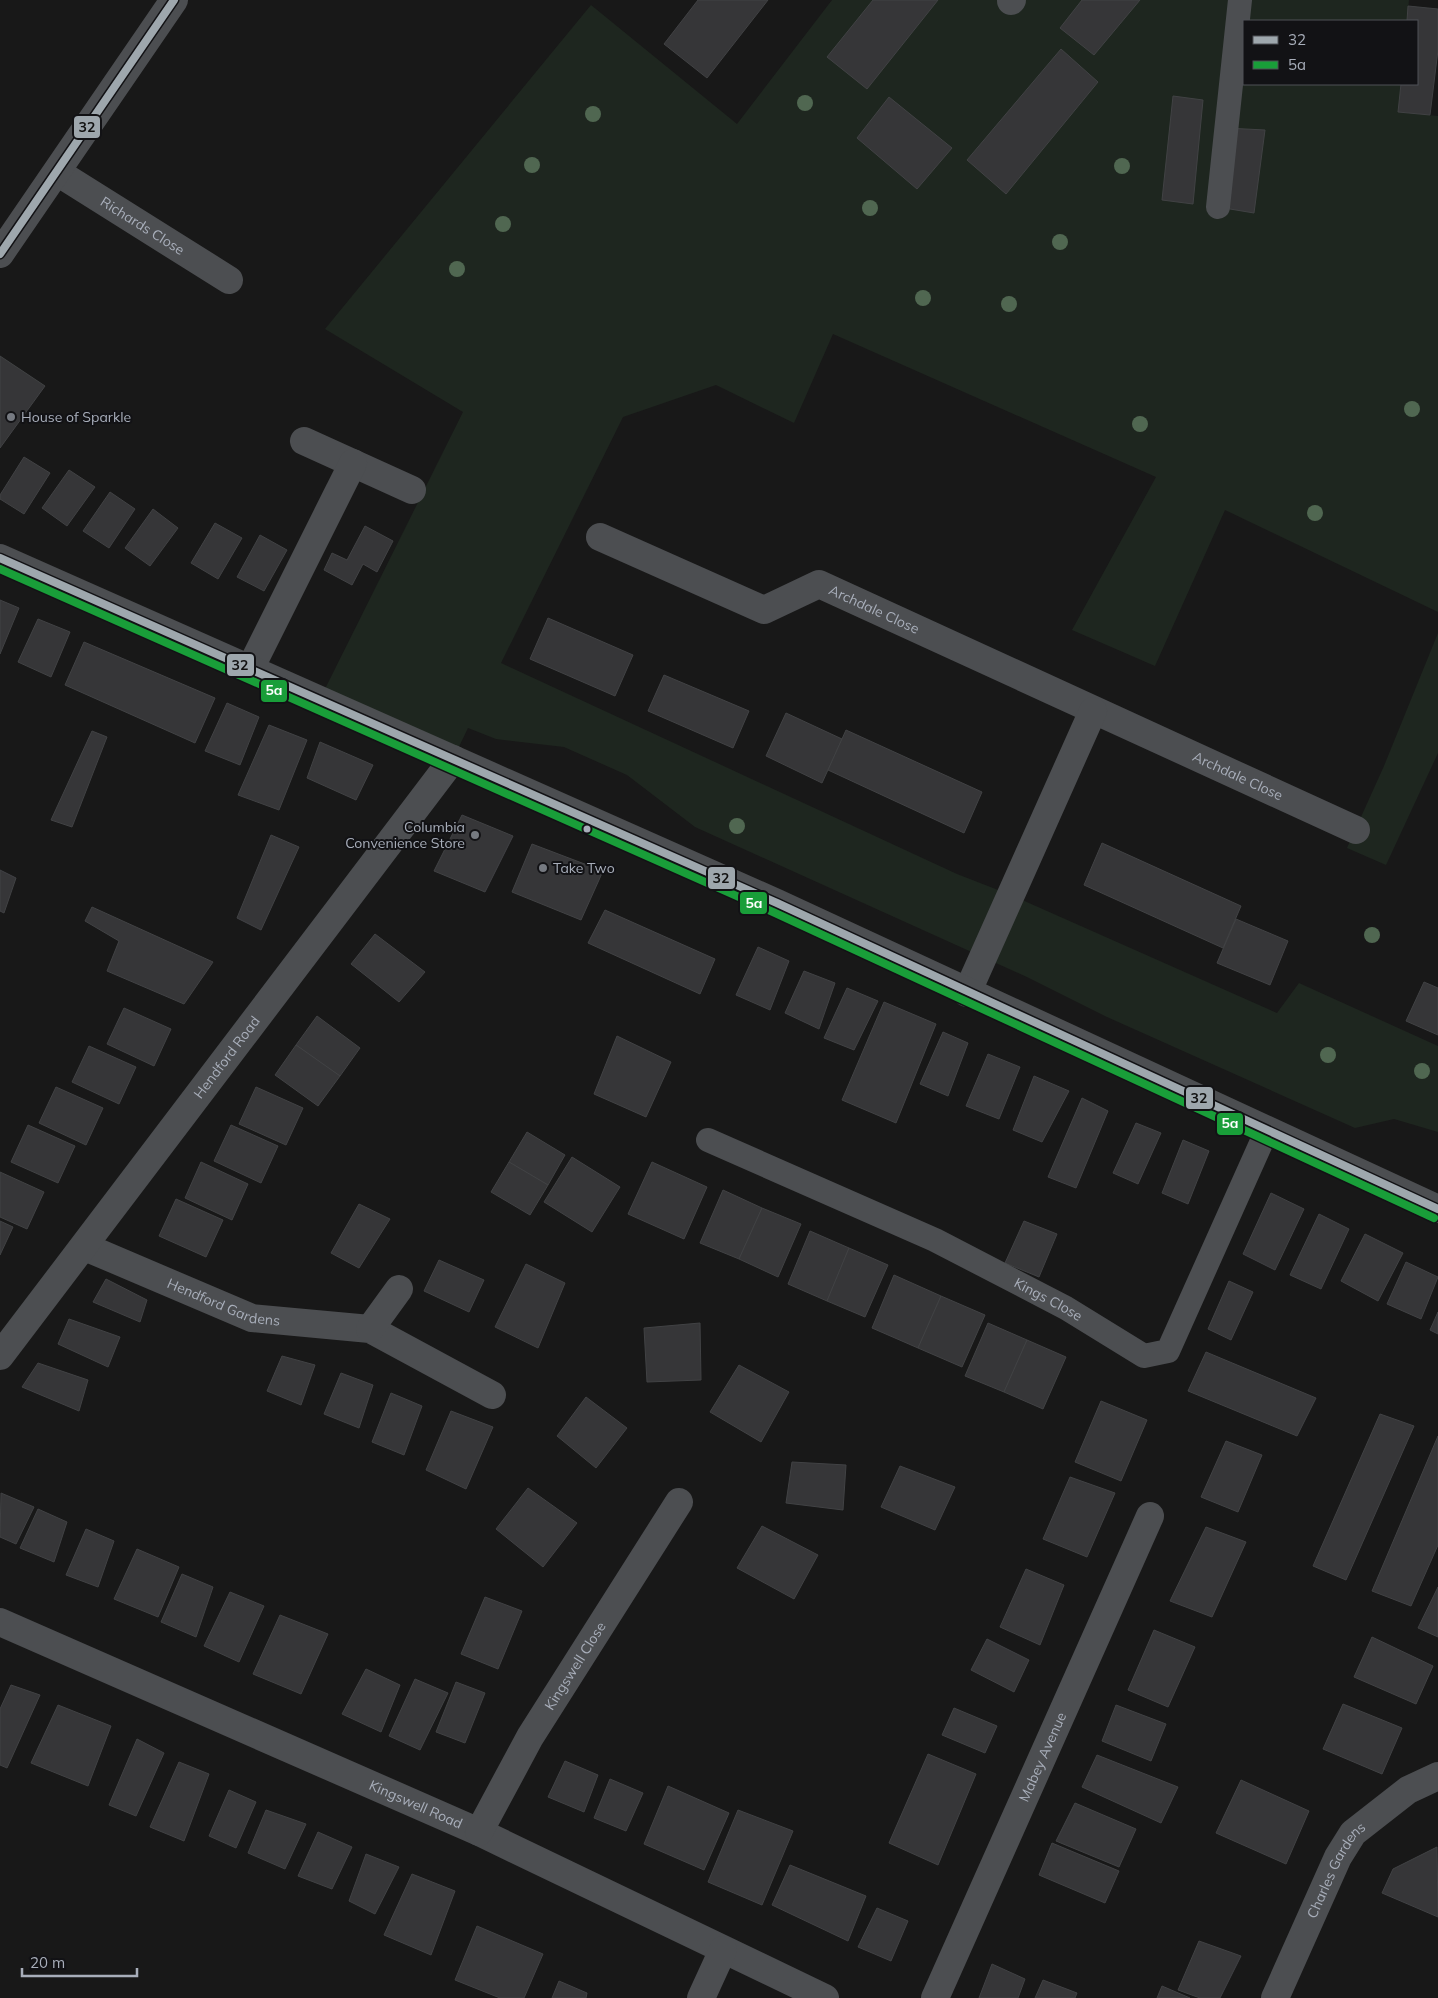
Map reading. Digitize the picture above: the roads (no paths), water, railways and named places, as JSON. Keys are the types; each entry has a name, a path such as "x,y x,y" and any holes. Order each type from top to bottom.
{"street":[{"path":"0,254 174,0"},
{"name":"Richards Close","path":"57,172 229,280"},
{"path":"304,441 412,490"},
{"path":"251,667 353,463"},
{"name":"Archdale Close","path":"600,538 764,610 819,584 1356,830"},
{"path":"0,558 251,667 768,899 967,993 1438,1209"},
{"path":"967,993 1093,711"},
{"name":"Hendford Road","path":"0,1356 85,1247 453,759"},
{"name":"Hendford Gardens","path":"85,1247 252,1318 370,1329 492,1395"},
{"path":"370,1329 399,1289"},
{"name":"Kingswell Close","path":"479,1832 530,1737 679,1502"},
{"name":"Mabey Avenue","path":"935,1998 1150,1516"},
{"name":"Kingswell Road","path":"0,1622 479,1832 825,1998"},
{"name":"Charles Gardens","path":"1275,1998 1338,1857 1353,1833 1408,1790 1438,1776"},
{"path":"701,1998 723,1950"}],"lane":[{"path":"1218,207 1240,0"},
{"name":"Kings Close","path":"708,1140 936,1240 1066,1308 1144,1356 1168,1351 1268,1130"}],"place":[{"name":"House of Sparkle","path":"11,417"},
{"name":"Columbia Convenience Store","path":"475,835"},
{"name":"Take Two","path":"543,868"}]}
